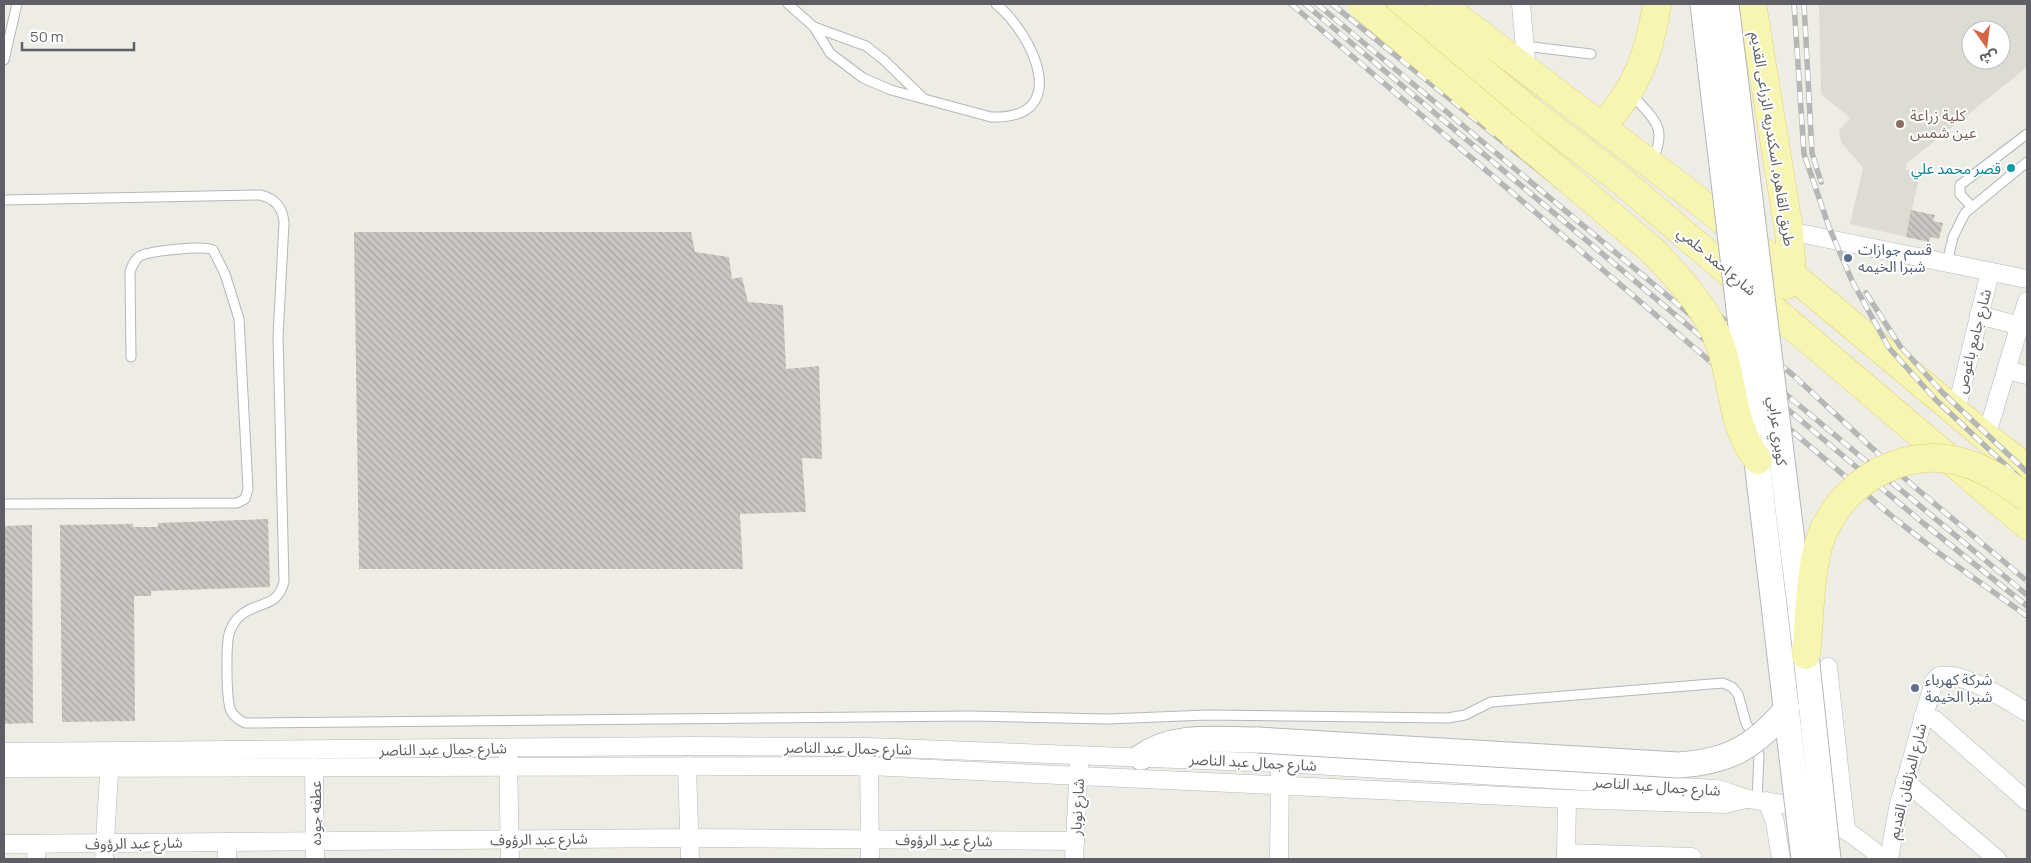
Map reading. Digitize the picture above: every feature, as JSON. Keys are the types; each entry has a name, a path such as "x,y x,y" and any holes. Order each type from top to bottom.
{"main road":[{"path":"1361,4 1654,251 1680,279 1708,317 1726,363 1739,428 1744,440 1758,460"},
{"name":"شارع احمد حلمي","path":"1401,4 1531,112 1623,182 2027,525"},
{"path":"1440,4 1526,59 1602,126 1792,275 2027,468"},
{"path":"1602,126 1630,92 1649,46 1657,4"},
{"name":"كوبري عرابي","path":"1702,4 1758,460 1804,859"},
{"name":"كوبري عرابي","path":"1726,4 1817,661 1828,859"},
{"name":"طريق القاهره, اسكندريه الزراعى القديم","path":"1752,4 1789,231 1792,275"},
{"path":"1773,309 1792,275"},
{"path":"1817,661 1816,555 1824,528 1838,505 1858,485 1881,470 1899,464 1936,458 1963,462 1989,473 2027,498"},
{"path":"1141,757 1153,749 1181,740 1258,740 1687,764 1704,763 1728,757 1750,745 1770,729 1787,709"}],"street":[{"path":"1520,4 1526,59"},
{"path":"1789,231 2027,279"},
{"name":"شارع جامع باغوص","path":"1956,411 1990,272"},
{"path":"2006,449 2006,370 2027,300"},
{"path":"1979,315 2020,326"},
{"path":"2006,370 2027,375"},
{"path":"1817,661 1846,830"},
{"name":"شارع المزلقان القديم","path":"1890,859 1898,808 1905,780 1932,686 1939,676 1952,675 1995,693 2027,712"},
{"path":"1923,717 1935,720 2027,801"},
{"path":"869,747 870,859"},
{"name":"شارع جمال عبد الناصر","path":"4,768 110,760 508,748 869,747 1280,763 1716,789 1757,800"},
{"path":"508,748 510,859"},
{"name":"شارع جمال عبد الناصر","path":"4,752 110,760 314,767 869,766 1567,799 1725,804 1757,800"},
{"name":"شارع نوبار","path":"1074,859 1080,755"},
{"path":"105,851 110,760"},
{"path":"1279,859 1280,763"},
{"path":"687,766 690,859"},
{"name":"عطفه جوده","path":"314,767 315,859"},
{"path":"1905,780 1997,859"},
{"path":"1567,799 1566,856 1692,857"},
{"path":"1757,800 1795,807 1846,830 1883,859"},
{"path":"1757,800 1775,822 1780,859"},
{"name":"شارع عبد الرؤوف","path":"4,844 36,852 227,851 315,841 689,838 1075,841"}],"lane":[{"path":"4,60 17,4"},
{"path":"788,4 814,27 830,53 863,78 891,90 991,117 1001,117 1020,112 1038,99 1040,88 1038,72 1028,42 1011,18 996,4"},
{"path":"814,27 866,46 884,60 924,99"},
{"path":"1526,59 1591,54"},
{"path":"1630,92 1659,130 1660,144 1650,164"},
{"path":"1971,206 1960,194 1960,186 2027,134"},
{"path":"1947,263 1956,229 1971,206 2027,162"},
{"path":"4,200 260,195 272,200 281,210 284,223 278,337 284,582 282,590 272,601 248,609 234,623 229,633 228,702 235,717 245,723 970,716 1108,719 1207,715 1448,718 1465,715 1478,707 1492,702 1722,683 1732,687 1738,694 1746,723 1757,743 1760,755 1757,800"},
{"path":"4,504 237,503 245,499 248,489 239,319 229,284 213,250 201,247 144,255 134,262 130,272 131,357"}],"shaded area":[{"name":"كلية زراعة عين شمس","path":"1819,4 2027,4 2027,67 1907,163 1906,170 1920,173 1906,237 1850,224 1863,168 1841,142 1839,130 1850,118 1821,94"}],"building":[{"path":"1911,210 1935,215 1933,221 1943,223 1939,239 1930,237 1929,242 1906,237"},
{"path":"354,232 691,232 695,252 729,257 732,279 742,277 748,302 783,305 786,369 819,366 822,459 802,458 806,512 740,514 743,569 359,569"},
{"path":"268,519 270,587 151,591 151,596 134,596 135,721 62,722 60,525 133,524 133,527 158,527 158,523"},
{"path":"32,525 33,723 4,724 4,526"}],"railway":[{"path":"1291,4 1894,518 1936,551 2027,616"},
{"path":"1305,4 1923,523 2027,606"},
{"path":"1317,4 2027,595"},
{"path":"1332,4 1793,375 1911,484 2027,581"},
{"path":"1794,4 1804,154 1829,227 1852,281 1889,348 1936,400 2027,485"},
{"path":"1804,4 1812,153 1821,182"},
{"path":"1866,293 1900,346 1943,393 2027,472"}],"place":[{"name":"كلية زراعة عين شمس","path":"1900,124"},
{"name":"قصر محمد علي","path":"2011,168"},
{"name":"قسم جوازات شبرا الخيمه","path":"1848,258"},
{"name":"شركة كهرباء شبرا الخيمة","path":"1915,688"}]}
